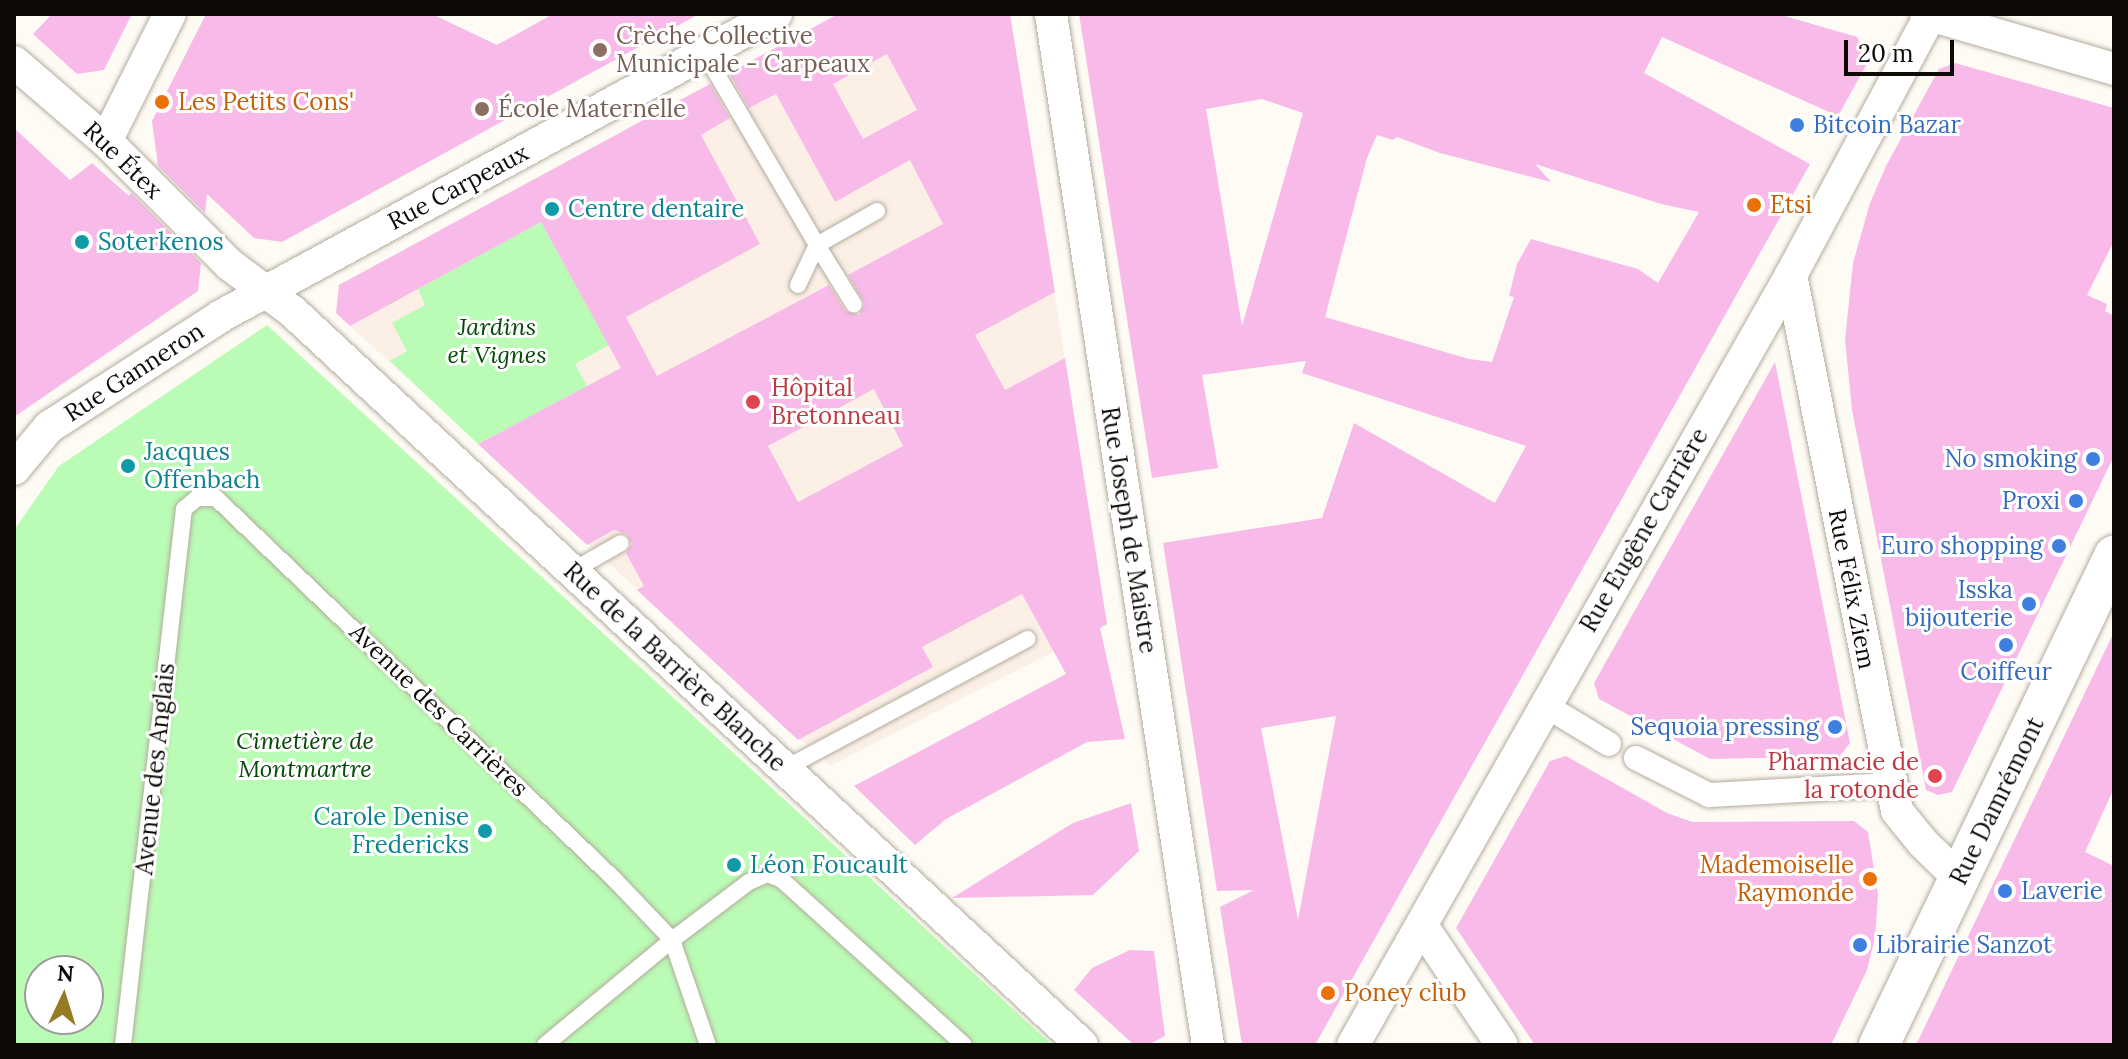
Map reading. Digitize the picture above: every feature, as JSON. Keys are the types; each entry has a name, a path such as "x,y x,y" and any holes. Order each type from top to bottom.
{"street":[{"path":"106,141 170,14"},
{"name":"Rue Carpeaux","path":"266,290 776,14"},
{"name":"Rue Joseph de Maistre","path":"1051,14 1208,1045"},
{"path":"1930,14 2114,69"},
{"name":"Rue Eugène Carrière","path":"1353,1045 1544,704 1791,275 1930,14"},
{"name":"Rue Étex","path":"14,62 106,141 230,265 266,290"},
{"name":"Rue Félix Ziem","path":"1791,275 1897,811 1923,843 1960,879"},
{"name":"Rue Ganneron","path":"14,469 49,427 266,290"},
{"name":"Rue de la Barrière Blanche","path":"266,290 1082,1045"},
{"name":"Rue Damrémont","path":"1879,1045 2114,556"},
{"path":"1561,715 1609,744"},
{"path":"1636,758 1709,795 1890,785"},
{"path":"1422,926 1502,1045"}],"lane":[{"path":"705,54 854,305"},
{"path":"798,285 817,245 877,211"},
{"name":"Avenue des Carrières","path":"197,498 216,498 228,508 603,867 672,940"},
{"name":"Avenue des Anglais","path":"123,1045 184,509 197,498"},
{"path":"572,571 621,543"},
{"path":"784,769 1027,639"},
{"path":"545,1045 672,940 749,882 767,874 781,879 964,1045"},
{"path":"672,940 708,1045"}],"shaded area":[{"name":"Hôpital Bretonneau","path":"838,14 1010,14 1107,624 830,766 336,313 339,285"}],"green space":[{"name":"Jardins et Vignes","path":"541,222 609,345 575,364 587,386 478,444 390,361 407,351 392,323 425,305 418,289"},
{"name":"Cimetière de Montmartre","path":"267,325 1052,1045 14,1045 14,530 59,466"}],"building":[{"path":"52,14 132,14 104,70 77,74 33,34"},
{"path":"206,14 432,14 497,45 553,14 699,14 282,242 254,238 207,194 205,213 158,166 152,121"},
{"name":"Hôpital Bretonneau","path":"838,14 1010,14 1055,292 975,335 1005,390 1065,358 1107,624 1100,628 1125,739 1087,742 946,819 915,845 854,786 1066,674 1022,594 922,647 933,667 798,740 637,590 644,586 626,553 632,544 627,534 614,530 587,545 478,444 621,368 541,222 350,326 336,313 339,285 710,84 730,118 701,135 760,244 626,317 657,376 829,285 845,311 859,315 865,304 848,275 943,224 910,160 835,202 776,94 749,108 729,73","holes":["887,54 917,110 863,139 833,84","874,389 903,446 798,502 768,446"]},
{"path":"1079,14 1778,14 1857,37 1868,62 1838,116 1662,37 1644,73 1810,164 1315,1045 1242,1045 1220,907 1254,890 1217,891 1163,543 1322,518 1354,423 1495,503 1526,446 1302,373 1306,361 1202,375 1218,468 1152,478","holes":["1262,99 1303,113 1242,326 1206,109","1377,135 1393,140 1397,137 1440,153 1551,182 1535,164 1661,204 1699,212 1658,283 1638,269 1531,239 1517,264 1509,296 1514,297 1492,362 1469,359 1325,317 1367,158","1336,716 1298,920 1261,728"]},
{"path":"1955,63 2114,108 2114,241 2087,295 2107,304 2105,311 2114,316 2114,456 1952,792 1938,795 1926,790 1852,410 1845,340 1853,263 1870,203 1886,166 1939,69"},
{"path":"14,128 70,180 92,163 129,196 131,193 201,263 198,291 14,417"},
{"path":"1775,362 1850,743 1840,756 1710,759 1599,699 1594,683"},
{"path":"2114,632 2114,788 2085,852 2114,866 2114,1045 1916,1045"},
{"path":"1566,756 1667,813 1692,822 1854,821 1868,832 1878,895 1875,938 1867,970 1831,1045 1535,1045 1456,928 1550,761"},
{"path":"1131,803 1139,851 1093,895 952,898 1073,823"},
{"path":"1130,950 1154,951 1165,1036 1148,1045 1134,1045 1074,990 1092,968"}],"place":[{"name":"Crèche Collective Municipale - Carpeaux","path":"600,50"},
{"name":"Les Petits Cons'","path":"162,102"},
{"name":"École Maternelle","path":"482,109"},
{"name":"Bitcoin Bazar","path":"1797,125"},
{"name":"Etsi","path":"1754,205"},
{"name":"Centre dentaire","path":"552,209"},
{"name":"Soterkenos","path":"82,242"},
{"name":"Hôpital Bretonneau","path":"753,402"},
{"name":"No smoking","path":"2093,459"},
{"name":"Jacques Offenbach","path":"128,466"},
{"name":"Proxi","path":"2076,501"},
{"name":"Euro shopping","path":"2059,546"},
{"name":"Isska bijouterie","path":"2029,604"},
{"name":"Coiffeur","path":"2006,645"},
{"name":"Sequoia pressing","path":"1835,727"},
{"name":"Pharmacie de la rotonde","path":"1935,776"},
{"name":"Carole Denise Fredericks","path":"485,831"},
{"name":"Léon Foucault","path":"734,865"},
{"name":"Mademoiselle Raymonde","path":"1870,879"},
{"name":"Laverie","path":"2005,891"},
{"name":"Librairie Sanzot","path":"1860,945"},
{"name":"Poney club","path":"1328,993"}]}
